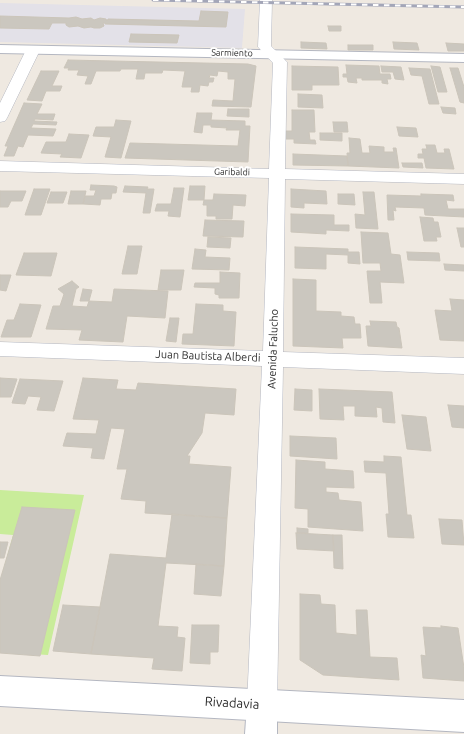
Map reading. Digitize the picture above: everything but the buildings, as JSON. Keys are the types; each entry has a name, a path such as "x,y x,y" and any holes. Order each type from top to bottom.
{"street":[{"name":"Avenida Falucho","path":"262,720 280,62 264,46 266,0"},
{"name":"Sarmiento","path":"0,49 464,58"},
{"path":"0,118 33,50"},
{"name":"Garibaldi","path":"0,166 464,179"},
{"name":"Juan Bautista Alberdi","path":"0,350 273,358 464,366"},
{"name":"Rivadavia","path":"0,691 262,720 464,716"}],"shaded area":[{"path":"0,3 245,9 242,48 0,42"}],"green space":[{"path":"0,490 84,495 48,655 0,652 0,582 13,535 0,534"}],"railway":[{"path":"153,0 464,7"}]}
